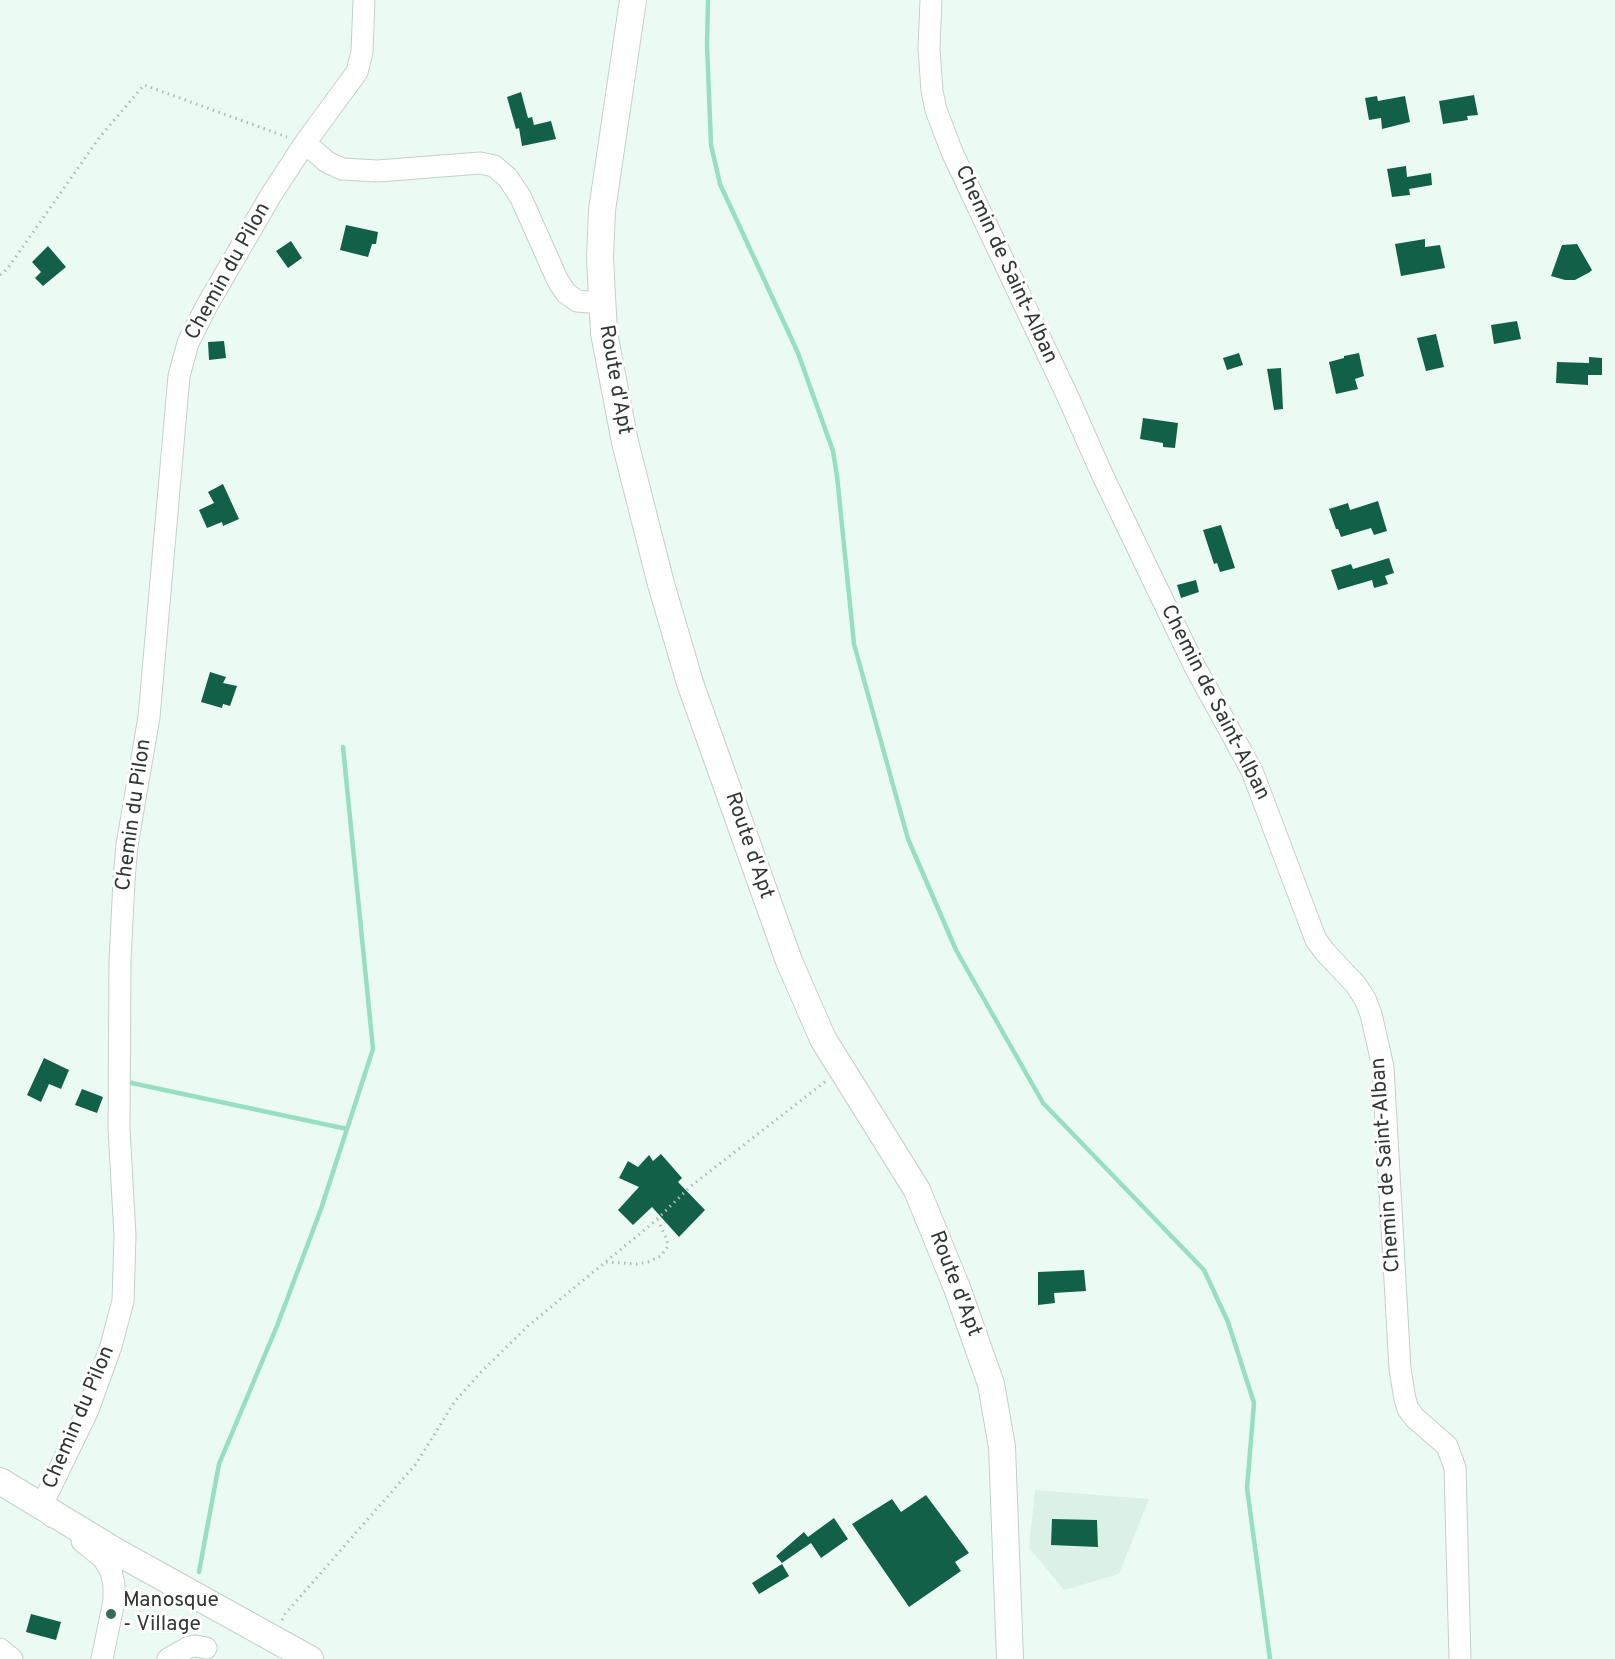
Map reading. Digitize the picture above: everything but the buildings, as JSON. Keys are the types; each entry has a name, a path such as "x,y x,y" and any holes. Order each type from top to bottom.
{"main road":[{"name":"Route d'Apt","path":"633,0 602,210 601,303 609,367 625,442 672,626 690,683 789,961 823,1039 917,1190 957,1288 991,1384 1002,1447 1010,1659"},
{"path":"0,1481 42,1505 121,1561 310,1659"}],"street":[{"name":"Chemin du Pilon","path":"42,1505 88,1410 111,1346 123,1301 125,1236 119,1120 120,961 124,880 127,845 149,717 179,376 188,343 206,307 271,195 305,143 357,72 363,44 363,0"},
{"name":"Chemin de Saint-Alban","path":"931,0 928,48 932,92 936,110 952,152 1195,668 1252,771 1316,940 1356,985 1371,1014 1383,1067 1400,1369 1405,1399 1408,1409 1415,1418 1447,1446 1455,1468 1460,1659"},
{"path":"305,143 327,162 342,169 378,171 480,163 494,166 508,178 521,198 558,281 566,293 577,301 601,303"},
{"path":"102,1659 121,1561"},
{"path":"168,1659 189,1647 206,1648"},
{"path":"0,1649 12,1659"}],"path":[{"path":"0,274 8,268 99,138 144,85 305,143"},
{"path":"272,1638 285,1614 416,1464 455,1401 475,1379 529,1325 657,1219 692,1186 840,1069"},
{"path":"606,1262 637,1264 661,1256 668,1246 657,1219"}],"shaded area":[{"path":"1035,1490 1149,1499 1119,1574 1064,1590 1029,1548"}],"waterway":[{"path":"708,0 707,45 711,145 720,184 798,353 833,451 854,644 908,839 956,950 1043,1103 1204,1270 1228,1322 1254,1403 1247,1488 1270,1659"},
{"path":"199,1572 219,1464 277,1326 321,1209 373,1049 343,747"},
{"path":"127,1082 347,1129"}],"place":[{"name":"Manosque - Village","path":"111,1614"}]}
